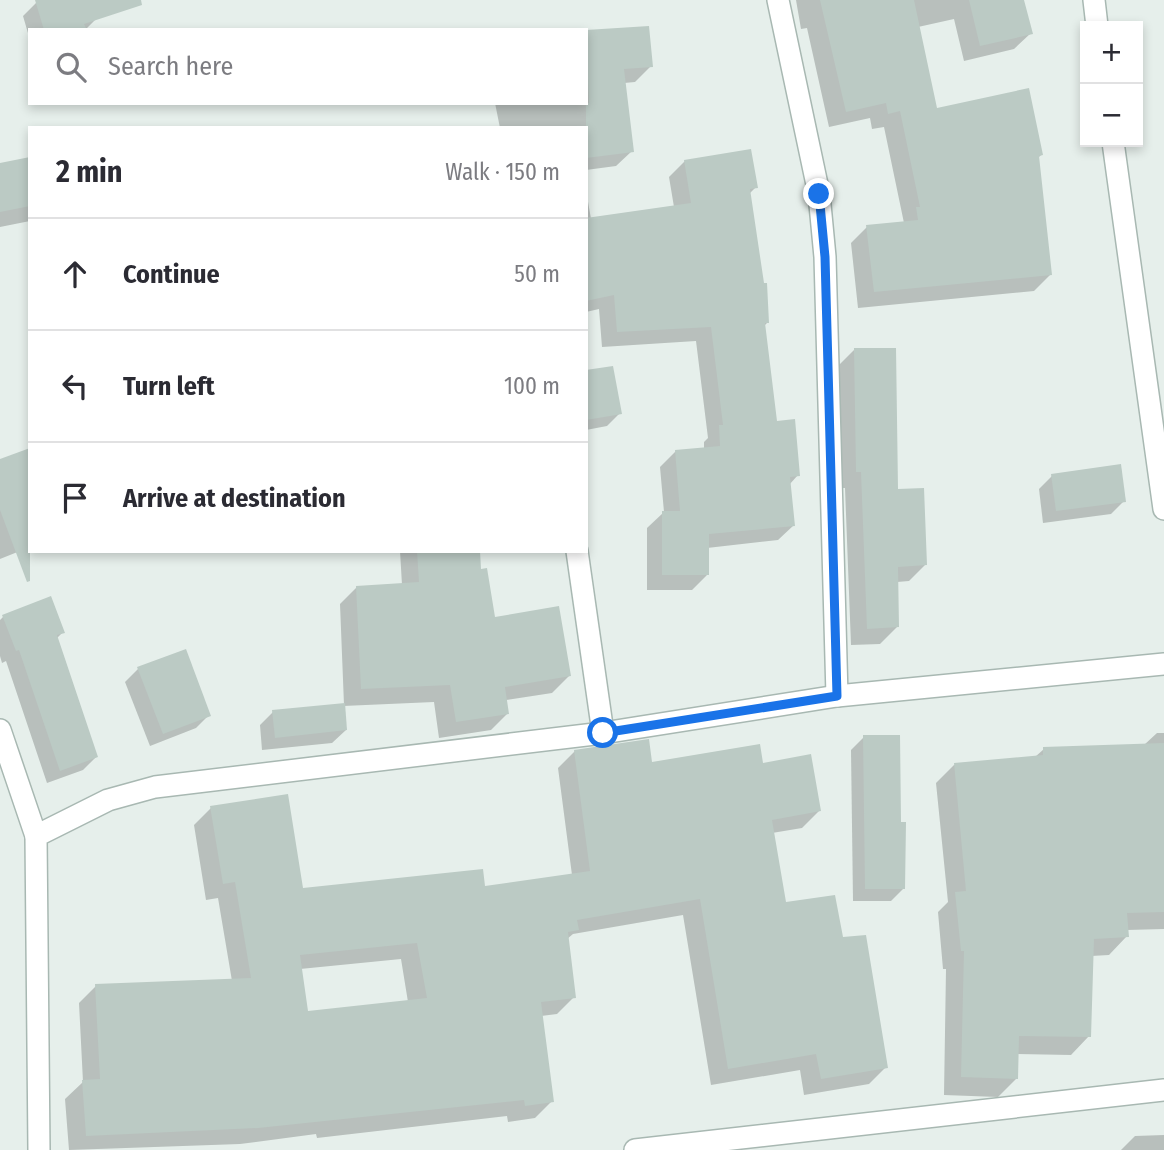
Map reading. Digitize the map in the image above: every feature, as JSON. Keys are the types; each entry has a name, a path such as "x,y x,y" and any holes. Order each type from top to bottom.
{"street":[{"path":"778,0 819,194 823,232 837,696"},
{"path":"1094,0 1096,21"},
{"path":"1114,147 1164,509"},
{"path":"577,553 603,733"},
{"path":"37,836 108,800 155,787 603,733 837,696 1164,664"},
{"path":"0,730 37,836 39,1150"},
{"path":"635,1150 1164,1090"}],"building":[{"path":"35,0 141,0 142,5 84,24 86,28 43,28"},
{"path":"820,0 914,0 937,108 1029,88 1043,155 1039,156 1052,275 874,292 866,225 918,220 916,207 920,207 900,111 888,114 886,103 846,112"},
{"path":"969,0 1024,0 1033,34 980,46"},
{"path":"649,26 653,67 624,69 634,152 588,158 588,30"},
{"path":"751,149 758,188 750,189 764,283 767,283 769,323 765,323 777,421 795,419 800,476 790,477 795,526 709,534 709,575 662,575 662,511 680,511 675,450 720,446 719,425 723,425 711,327 617,332 614,295 588,301 588,218 691,203 684,160"},
{"path":"28,157 28,206 0,212 0,163"},
{"path":"854,348 896,348 898,489 924,488 927,565 898,567 899,627 867,629 861,472 856,472"},
{"path":"613,366 622,414 588,420 588,370"},
{"path":"28,449 30,581 27,582 0,510 0,459"},
{"path":"1121,464 1126,502 1056,511 1051,474"},
{"path":"417,553 480,553 481,569 487,568 495,617 559,606 571,676 505,687 509,714 456,722 450,685 361,689 356,586 419,582"},
{"path":"51,596 65,633 57,635 98,757 60,771 19,650 16,651 2,615"},
{"path":"186,649 211,716 163,734 137,667"},
{"path":"345,703 347,730 275,738 272,710"},
{"path":"863,735 900,735 901,822 906,822 905,889 865,889"},
{"path":"649,739 652,762 760,744 763,763 811,754 821,811 772,820 786,902 835,895 843,937 866,935 888,1068 821,1079 816,1054 728,1069 700,899 577,920 579,930 568,932 576,998 541,1002 554,1102 525,1106 524,1100 258,1128 86,1136 82,1080 100,1079 95,984 251,978 235,882 223,884 210,806 288,794 303,888 483,869 485,886 590,871 574,750","holes":["417,943 427,998 308,1011 300,955"]},
{"path":"1164,743 1164,912 1127,913 1129,937 1094,939 1091,1037 1019,1036 1018,1079 961,1077 964,951 961,951 955,892 966,891 954,763 1043,755 1043,747"}],"route":[{"path":"603,733 837,696 825,257 819,194"}]}
